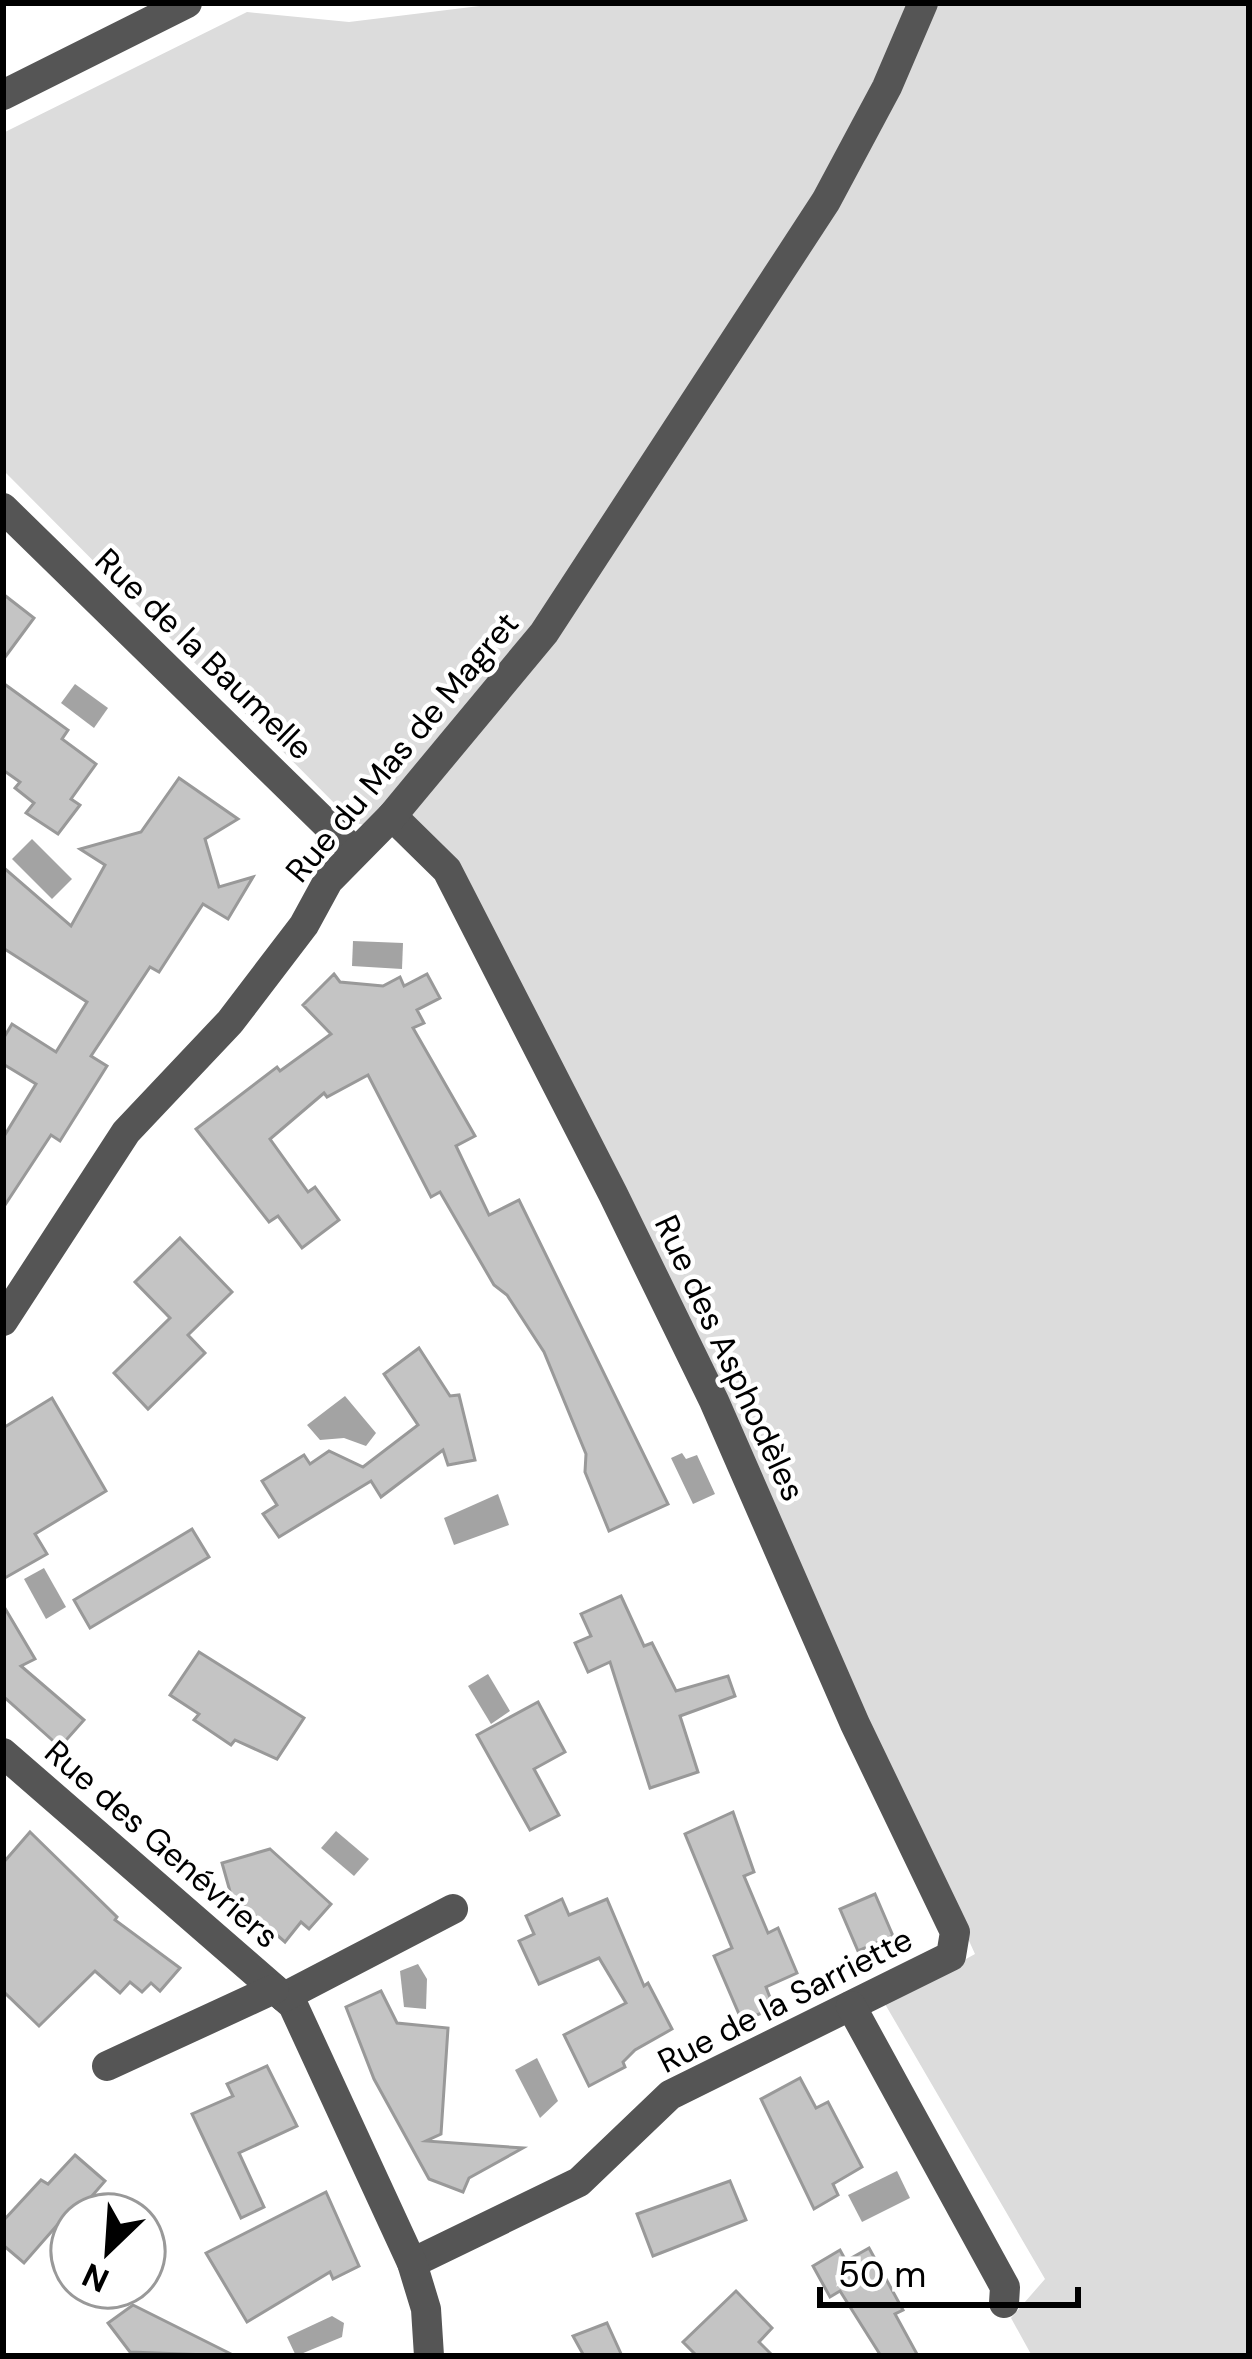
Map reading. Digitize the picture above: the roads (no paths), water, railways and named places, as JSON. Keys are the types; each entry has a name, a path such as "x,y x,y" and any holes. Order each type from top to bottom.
{"street":[{"path":"3,95 187,3"},
{"name":"Rue du Mas de Magret","path":"3,1321 126,1132 230,1022 304,926 328,881 392,816 544,633 826,201 887,88 923,3"},
{"name":"Rue de la Baumelle","path":"3,508 356,852"},
{"name":"Rue des Asphodèles","path":"392,816 447,870 613,1194 955,1932 951,1956"},
{"name":"Rue des Genévriers","path":"3,1753 293,2006 412,2263 426,2308 429,2356"},
{"name":"Rue des Genévriers","path":"107,2066 279,1993 453,1910"},
{"name":"Rue de la Sarriette","path":"412,2263 579,2182 670,2095 951,1956"},
{"path":"851,2006 1005,2287 1004,2303"}]}
